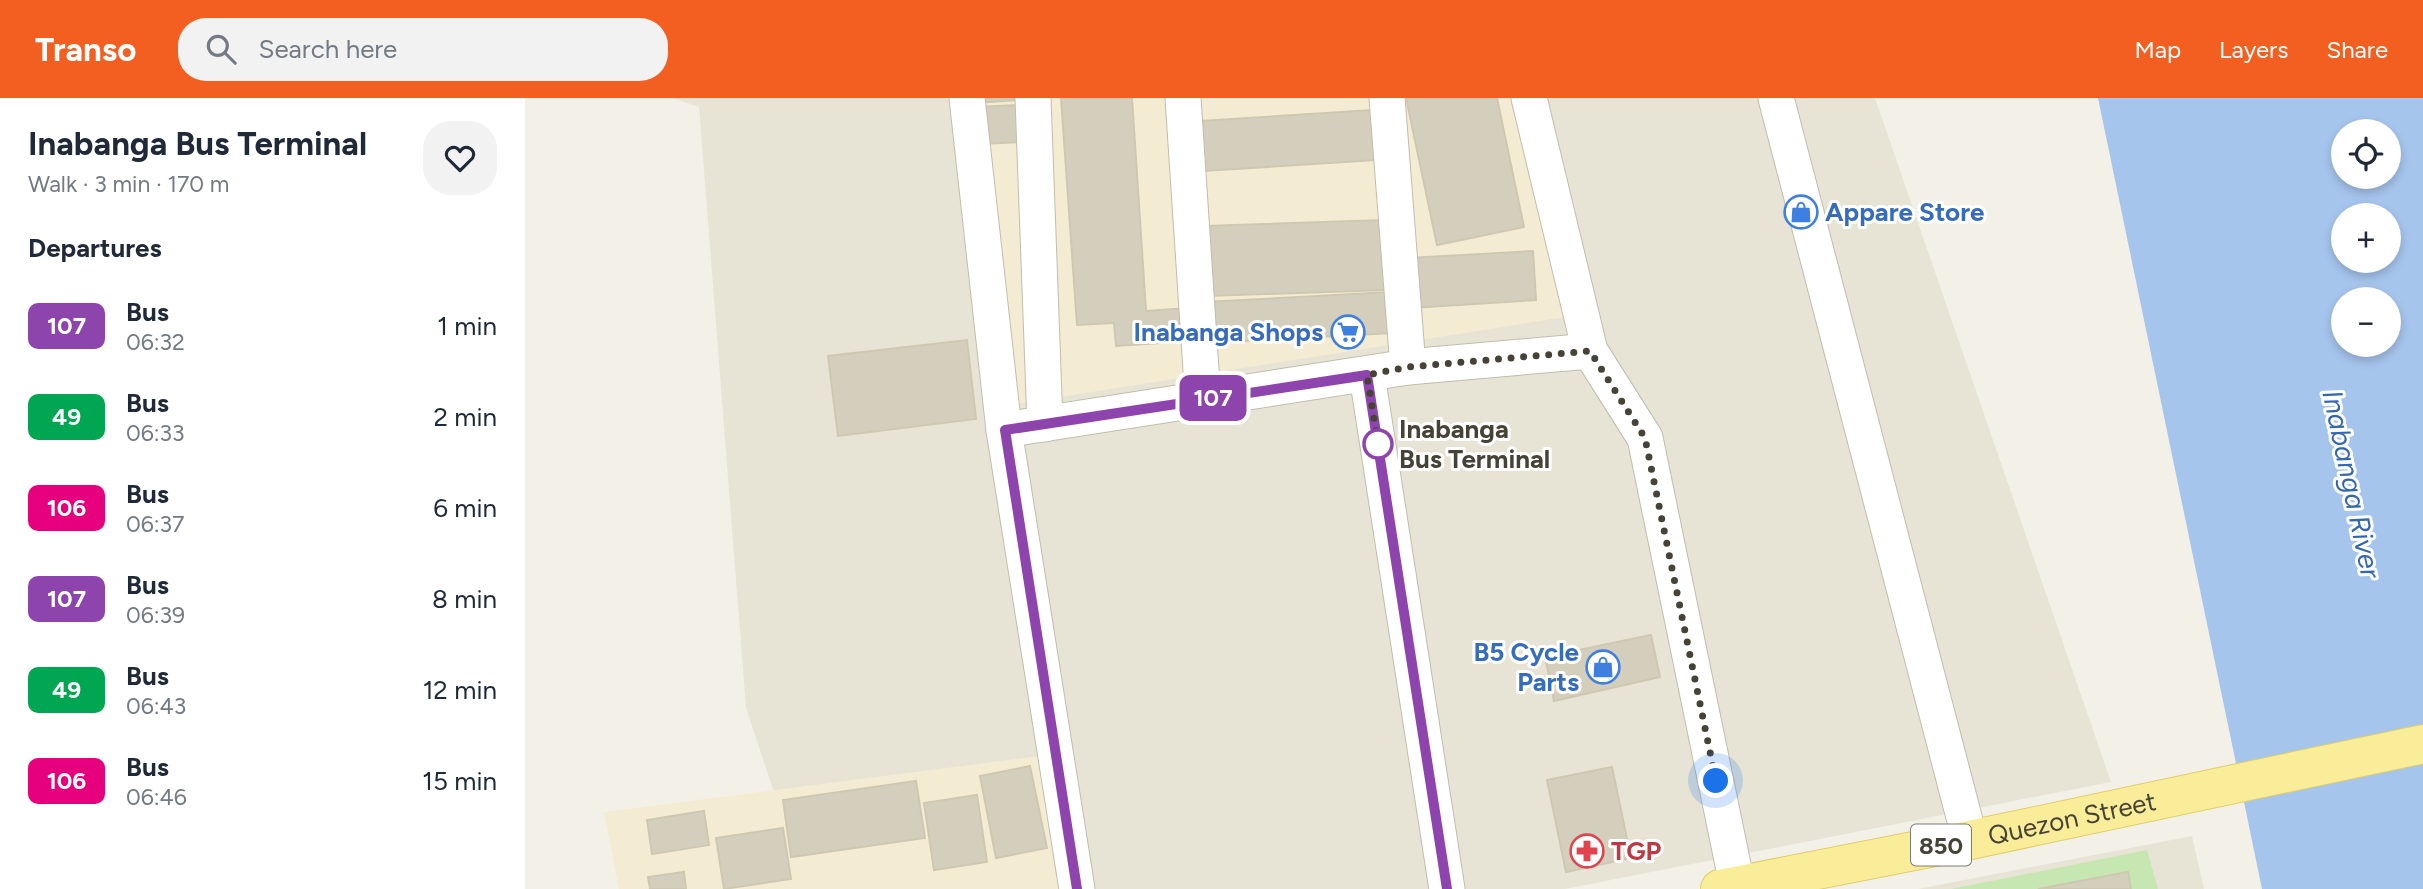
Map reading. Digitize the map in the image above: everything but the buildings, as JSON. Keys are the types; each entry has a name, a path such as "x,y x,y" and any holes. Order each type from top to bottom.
{"main road":[{"name":"Quezon Street","path":"1732,888 2423,744"}],"street":[{"path":"967,98 1005,430 1077,889"},
{"path":"1033,98 1045,424"},
{"path":"1183,98 1203,400"},
{"path":"1387,98 1408,367"},
{"path":"1529,98 1590,351 1645,438 1732,888"},
{"path":"1776,98 1970,840"},
{"path":"1005,430 1408,367 1590,351"},
{"path":"1367,375 1447,889"}],"shaded area":[{"path":"673,98 1875,98 2111,782 1565,889 806,889 746,708 699,107"},
{"path":"974,98 1519,98 1571,316 1009,405"},
{"path":"1040,756 1064,889 619,889 604,812"},
{"path":"2192,836 2204,889 1918,889"}],"green space":[{"path":"2147,850 2158,889 1951,889"}],"water":[{"name":"Inabanga River","path":"2098,98 2423,98 2423,889 2262,889"}],"bus line":[{"name":"107","path":"1077,889 1005,430 1367,375 1447,889"}],"place":[{"name":"Appare Store","path":"1801,212"},
{"name":"Inabanga Shops","path":"1348,332"},
{"name":"Inabanga Bus Terminal","path":"1378,444"},
{"name":"B5 Cycle Parts","path":"1603,667"},
{"name":"TGP","path":"1587,851"}],"route":[{"path":"1378,444 1380,456 1367,375 1408,367 1590,351 1645,438 1716,781"}]}
